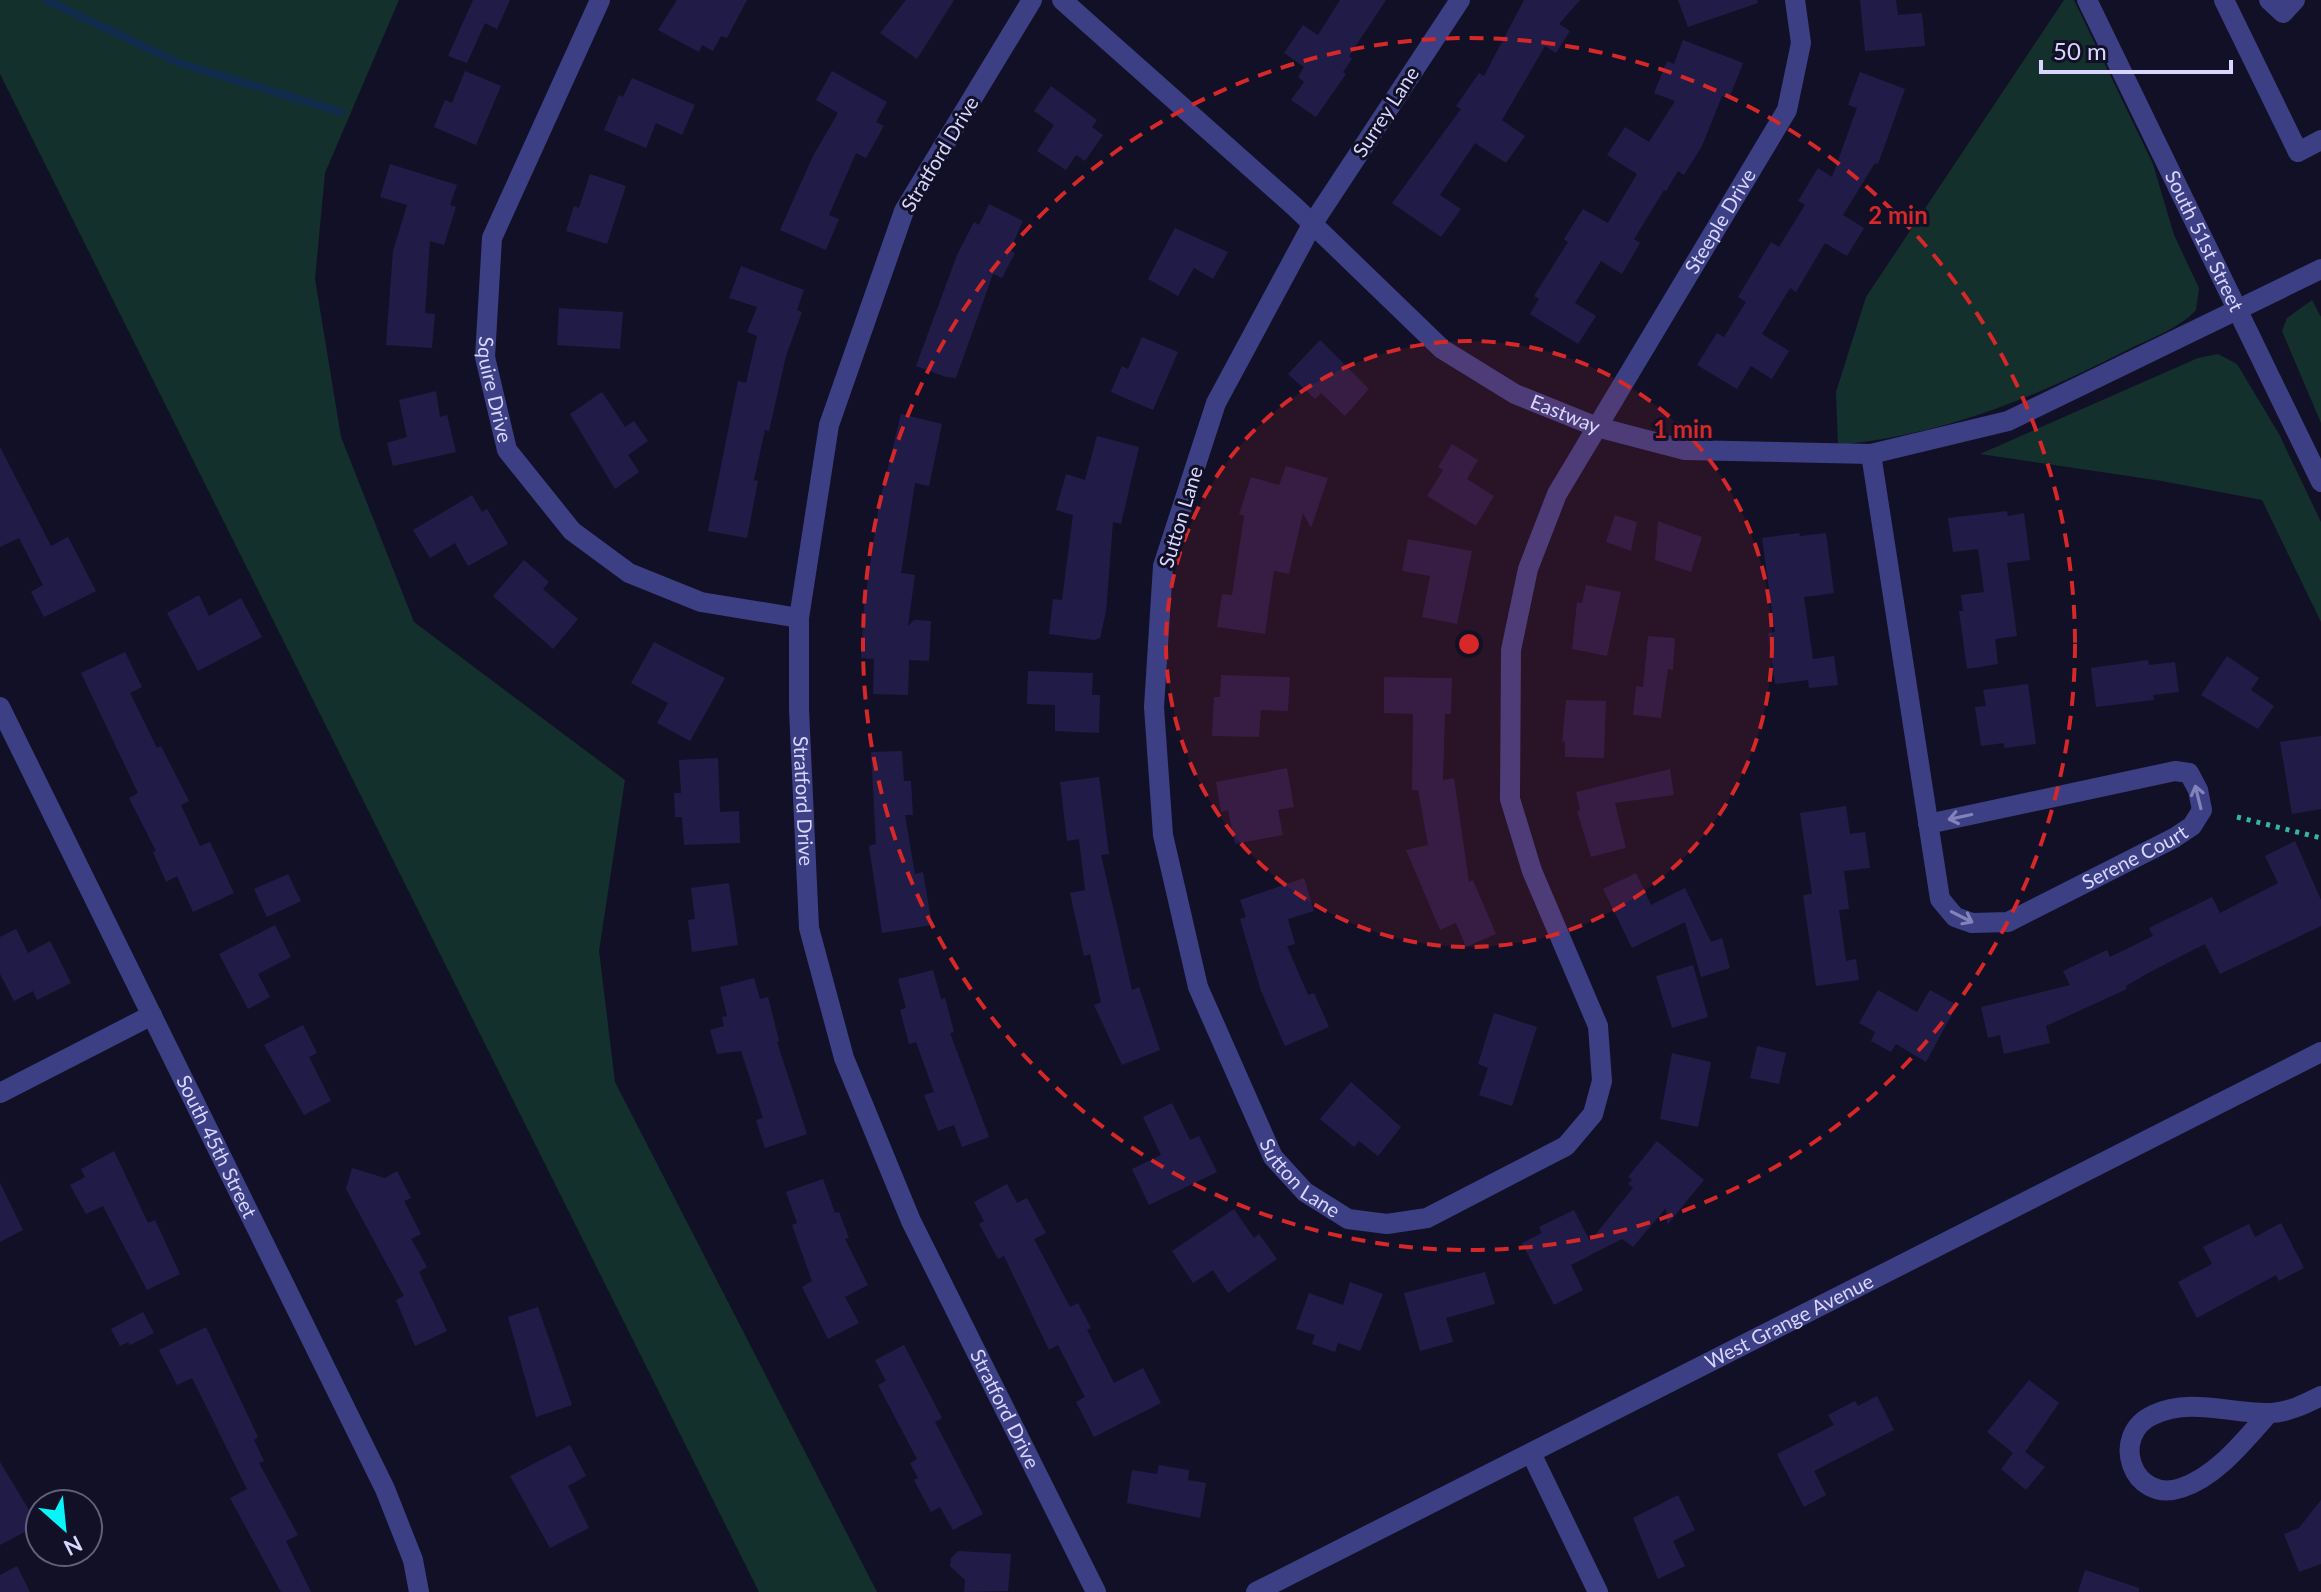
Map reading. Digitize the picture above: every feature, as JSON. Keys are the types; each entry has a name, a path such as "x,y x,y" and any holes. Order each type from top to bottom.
{"street":[{"name":"Squire Drive","path":"600,0 492,238 485,357 507,450 572,531 629,573 701,602 799,618"},
{"name":"Stratford Drive","path":"1032,0 904,211 829,425 799,618 799,709 809,928 844,1058 911,1221 1096,1592"},
{"name":"Eastway","path":"1062,0 1313,223 1442,349 1515,394 1597,427 1685,450 1871,454 2008,421 2321,269"},
{"name":"Surrey Lane","path":"1313,223 1460,0"},
{"name":"Steeple Drive","path":"1597,427 1787,110 1801,43 1795,0"},
{"name":"South 51st Street","path":"2087,0 2321,482"},
{"path":"2224,0 2298,152 2321,140"},
{"path":"2269,0 2283,13 2295,0"},
{"name":"Sutton Lane","path":"1313,223 1216,403 1163,566 1154,707 1163,835 1198,987 1273,1157 1305,1192 1348,1219 1387,1224 1427,1218 1566,1146 1593,1114 1602,1081 1598,1026 1528,857 1510,799 1508,732 1511,650 1528,569 1557,494 1597,427"},
{"name":"Serene Court","path":"1871,454 1928,824 1940,899 1955,917 1972,923 2008,922 2174,838 2192,826 2202,810 2198,790 2189,773 2175,771 1928,824"},
{"name":"South 45th Street","path":"0,707 385,1489 413,1560 419,1592"},
{"path":"0,1093 152,1015"},
{"name":"West Grange Avenue","path":"1256,1592 2321,1052"},
{"path":"2269,1413 2216,1466 2180,1488 2152,1489 2139,1481 2133,1470 2130,1439 2137,1424 2155,1413 2210,1407 2269,1413 2297,1408 2321,1396"},
{"path":"1531,1453 1598,1592"}],"path":[{"path":"2237,817 2321,838"}],"green space":[{"path":"0,0 399,0 325,173 315,279 341,437 414,622 625,780 599,951 615,1082 877,1592 759,1592 0,74"},
{"path":"2064,0 2074,0 2153,164 2174,235 2199,288 2196,310 2164,333 2023,399 1915,433 1838,445 1836,392 1866,297"},
{"path":"2312,300 2321,317 2321,423 2282,331 2287,318"},
{"path":"2218,354 2237,364 2279,434 2321,522 2321,622 2262,500 2162,481 1980,454 2198,358"}],"building":[{"path":"473,0 510,0 497,29 485,23 467,63 448,56"},
{"path":"677,0 747,0 727,38 721,36 713,51 702,45 699,52 658,30"},
{"path":"906,0 954,0 917,59 880,33"},
{"path":"1340,0 1386,0 1349,56 1352,59 1343,72 1346,74 1316,117 1291,100 1304,82 1298,77 1304,67 1284,53 1303,25 1318,35"},
{"path":"1524,0 1580,0 1559,24 1570,31 1556,53 1545,46 1502,120 1525,136 1506,163 1475,143 1440,195 1461,209 1441,237 1392,203 1461,109 1456,106 1479,73 1484,76"},
{"path":"1678,0 1757,0 1758,3 1688,27"},
{"path":"1860,0 1896,0 1898,15 1922,13 1925,46 1865,51"},
{"path":"1683,40 1743,63 1729,99 1722,96 1702,146 1684,175 1678,171 1664,190 1634,239 1640,243 1622,274 1601,261 1575,303 1596,316 1578,344 1530,314 1539,299 1534,296 1568,242 1564,239 1583,209 1608,223 1637,174 1607,155 1625,127 1649,142 1675,101 1654,93 1667,61 1674,64"},
{"path":"465,71 501,86 476,145 434,127 445,100 452,103"},
{"path":"832,71 887,102 876,122 884,126 866,158 856,153 829,215 839,219 826,250 780,230 813,156 838,113 816,100"},
{"path":"1860,72 1905,89 1878,164 1875,163 1843,215 1864,228 1847,256 1825,243 1796,292 1790,288 1762,334 1789,351 1772,379 1751,366 1737,389 1697,365 1717,333 1724,337 1746,302 1738,297 1771,242 1779,247 1805,205 1798,201 1818,168 1832,177 1857,108 1848,105"},
{"path":"632,78 695,105 682,135 656,123 646,148 604,130 619,95 623,97"},
{"path":"1051,86 1097,120 1092,127 1103,135 1085,161 1076,155 1066,170 1037,151 1054,125 1034,111"},
{"path":"390,164 457,185 450,205 456,207 444,245 430,241 425,313 435,314 432,348 386,345 393,251 407,205 380,197"},
{"path":"590,174 626,186 607,244 566,231 574,206 579,208"},
{"path":"989,204 1023,221 1010,250 1015,253 1002,278 993,274 956,378 946,377 916,366 957,255 974,222 979,225"},
{"path":"1175,228 1228,252 1213,279 1194,268 1178,296 1148,279"},
{"path":"741,266 804,290 797,310 802,312 786,356 769,431 765,430 754,480 758,481 747,538 708,531 738,381 746,383 757,336 747,332 757,307 729,298"},
{"path":"559,308 623,312 620,349 557,345"},
{"path":"1142,337 1178,352 1153,410 1111,392 1122,366 1128,369"},
{"path":"1320,340 1369,389 1345,416 1321,393 1315,399 1288,374"},
{"path":"436,391 440,417 447,415 456,452 393,466 387,443 407,437 399,400"},
{"path":"602,392 625,427 634,421 648,441 628,455 639,472 615,489 570,414"},
{"path":"901,414 942,424 929,486 915,483 901,573 915,575 908,626 914,620 931,621 929,661 909,660 908,695 873,694 874,659 861,658 864,607 879,504"},
{"path":"1097,436 1139,447 1121,524 1113,522 1106,611 1100,638 1094,640 1049,634 1053,599 1062,600 1073,515 1056,510 1066,474 1085,480"},
{"path":"1452,444 1478,460 1467,479 1494,496 1476,526 1427,496 1443,470 1438,467"},
{"path":"0,447 51,546 68,537 96,591 44,617 31,592 43,585 19,538 0,547"},
{"path":"1286,466 1328,478 1311,528 1303,513 1289,574 1274,571 1265,634 1217,627 1222,594 1232,595 1244,516 1239,514 1251,477 1279,485"},
{"path":"472,495 482,512 487,509 508,544 468,566 455,543 430,558 413,530"},
{"path":"2007,511 2008,516 2024,513 2030,560 2007,563 2017,636 1995,639 1998,664 1967,669 1959,611 1963,611 1961,595 1984,592 1978,549 1953,552 1948,518"},
{"path":"1615,515 1637,522 1631,551 1606,542"},
{"path":"1658,521 1702,537 1691,572 1655,560"},
{"path":"1799,533 1800,536 1826,533 1834,593 1804,597 1813,659 1834,656 1838,685 1809,688 1808,680 1775,684 1768,633 1775,632 1762,538"},
{"path":"1408,539 1472,551 1457,624 1422,617 1430,576 1402,571"},
{"path":"524,560 549,582 543,589 578,619 553,649 493,596"},
{"path":"1586,585 1621,592 1607,656 1572,649 1577,602 1582,603"},
{"path":"199,595 209,616 241,598 262,637 198,671 167,613"},
{"path":"1648,636 1675,638 1673,670 1668,669 1661,718 1633,715 1636,686 1643,687"},
{"path":"654,642 725,678 690,741 657,723 668,703 631,683"},
{"path":"125,652 142,687 130,693 157,748 161,746 189,801 181,805 200,846 210,842 234,893 193,912 177,876 166,882 153,852 156,851 129,798 138,793 81,673"},
{"path":"2227,656 2259,678 2251,690 2274,706 2258,729 2201,695"},
{"path":"2148,660 2149,665 2175,662 2179,692 2153,695 2154,700 2096,707 2091,668"},
{"path":"1028,671 1093,673 1092,695 1100,695 1099,733 1055,731 1055,705 1027,704"},
{"path":"1221,675 1290,677 1288,711 1261,710 1259,737 1212,736 1214,697 1220,697"},
{"path":"1384,677 1452,678 1451,714 1445,714 1443,780 1454,778 1469,882 1473,880 1496,934 1466,947 1456,923 1440,930 1406,850 1428,845 1418,790 1412,790 1413,714 1384,713"},
{"path":"2028,684 2036,744 2004,748 2004,743 1981,746 1975,707 1986,706 1983,690"},
{"path":"1566,700 1606,701 1604,758 1565,757 1565,741 1562,742"},
{"path":"2321,736 2321,809 2292,814 2280,742"},
{"path":"902,751 904,781 911,781 913,815 905,815 915,874 923,872 932,925 882,933 869,846 876,844 871,752"},
{"path":"718,758 720,812 739,811 740,843 684,845 682,817 675,817 674,793 681,793 679,760"},
{"path":"1287,768 1294,807 1278,810 1283,835 1235,844 1228,810 1221,812 1216,782"},
{"path":"1670,769 1674,795 1615,803 1626,848 1591,857 1577,811 1580,810 1576,792"},
{"path":"1099,777 1109,854 1101,855 1132,990 1139,987 1160,1050 1122,1065 1094,1005 1101,1002 1090,954 1084,956 1070,893 1085,890 1079,839 1067,841 1060,782"},
{"path":"1846,806 1850,834 1865,832 1870,868 1844,871 1849,909 1839,910 1846,961 1856,959 1859,980 1816,986 1803,895 1812,894 1800,813"},
{"path":"2295,841 2321,900 2321,926 2220,974 2205,944 2150,972 2126,986 2127,989 2046,1026 2050,1043 2004,1054 2000,1035 1988,1038 1981,1007 2070,985 2063,971 2107,950 2110,957 2153,936 2149,928 2212,897 2220,913 2278,883 2265,856"},
{"path":"1636,873 1651,905 1685,888 1711,942 1722,938 1730,968 1701,977 1685,922 1632,948 1603,889"},
{"path":"288,874 301,901 267,917 254,889"},
{"path":"1304,878 1314,911 1288,919 1295,944 1287,946 1308,995 1314,993 1329,1027 1285,1046 1261,991 1240,919 1246,917 1240,900"},
{"path":"729,883 738,945 692,952 688,920 695,919 691,888"},
{"path":"275,925 291,957 258,974 270,997 248,1009 219,954"},
{"path":"16,929 28,953 50,941 71,983 37,1000 33,991 14,1001 0,974 0,937"},
{"path":"1693,965 1708,1017 1672,1028 1656,976"},
{"path":"933,970 941,999 945,998 954,1032 950,1033 989,1137 962,1147 954,1125 938,1131 924,1095 934,1092 916,1042 909,1044 900,1010 906,1008 898,979"},
{"path":"754,978 760,999 768,997 777,1042 807,1134 765,1148 756,1120 763,1118 741,1051 717,1054 710,1030 724,1026 722,1017 727,1016 720,987"},
{"path":"1878,990 1917,1012 1930,990 1957,1005 1926,1062 1896,1044 1891,1052 1871,1041 1875,1032 1859,1023"},
{"path":"1494,1013 1537,1027 1512,1106 1479,1095 1488,1068 1478,1064"},
{"path":"303,1025 317,1053 309,1057 331,1101 304,1115 264,1045"},
{"path":"1757,1046 1786,1053 1779,1084 1750,1078"},
{"path":"1672,1053 1711,1062 1698,1127 1660,1119"},
{"path":"1351,1082 1401,1127 1378,1156 1359,1141 1354,1147 1320,1119"},
{"path":"1172,1103 1190,1140 1199,1136 1217,1172 1149,1205 1132,1169 1161,1155 1143,1117"},
{"path":"1657,1141 1704,1180 1667,1225 1666,1208 1633,1247 1622,1239 1571,1265 1583,1290 1554,1305 1522,1243 1542,1233 1539,1227 1574,1210 1590,1241 1633,1188 1628,1184 1632,1180 1628,1177"},
{"path":"114,1151 148,1223 155,1220 180,1274 147,1290 103,1206 86,1214 70,1185 85,1177 81,1169"},
{"path":"352,1168 385,1178 397,1171 411,1198 404,1201 421,1234 411,1239 427,1267 419,1272 447,1331 415,1346 396,1300 404,1296 346,1189"},
{"path":"823,1179 835,1213 839,1212 849,1238 845,1239 868,1285 845,1297 859,1323 828,1339 802,1287 812,1281 792,1225 797,1223 786,1192"},
{"path":"0,1183 23,1230 0,1242"},
{"path":"1007,1184 1017,1203 1027,1198 1046,1233 1034,1239 1070,1307 1078,1303 1091,1328 1087,1330 1114,1383 1143,1368 1161,1403 1094,1437 1076,1402 1085,1397 1058,1345 1049,1350 1004,1256 998,1259 979,1224 984,1221 974,1202"},
{"path":"1234,1209 1254,1238 1259,1234 1277,1259 1228,1293 1213,1270 1193,1283 1172,1251"},
{"path":"2281,1223 2304,1268 2279,1281 2276,1275 2197,1318 2178,1282 2212,1264 2203,1247 2249,1224 2255,1237"},
{"path":"1485,1272 1495,1304 1446,1318 1453,1342 1420,1351 1404,1293"},
{"path":"1350,1282 1383,1294 1360,1351 1338,1343 1335,1352 1312,1344 1315,1335 1296,1329 1309,1293 1343,1305"},
{"path":"538,1307 572,1405 536,1417 508,1317"},
{"path":"143,1312 154,1333 130,1345 128,1342 120,1346 111,1329"},
{"path":"206,1327 258,1437 254,1440 264,1461 259,1463 298,1535 286,1541 311,1592 281,1592 230,1498 247,1489 192,1378 177,1385 159,1350"},
{"path":"904,1345 942,1418 935,1422 983,1514 953,1530 940,1507 931,1512 914,1480 918,1478 910,1463 917,1459 878,1385 886,1381 875,1360"},
{"path":"2029,1380 2059,1403 2025,1452 2045,1467 2026,1490 2001,1469 2013,1453 1987,1432"},
{"path":"1877,1396 1894,1430 1814,1471 1826,1495 1804,1507 1777,1454 1834,1425 1828,1415 1855,1401 1858,1406"},
{"path":"570,1445 586,1476 568,1486 589,1528 550,1548 510,1476"},
{"path":"0,1462 24,1502 24,1532 0,1545"},
{"path":"1159,1465 1189,1470 1188,1480 1206,1483 1200,1518 1127,1503 1132,1470 1157,1474"},
{"path":"1678,1495 1695,1530 1673,1541 1685,1566 1658,1579 1633,1518"},
{"path":"2321,1500 2321,1564 2299,1572 2284,1534 2299,1528"},
{"path":"958,1551 1011,1554 1008,1591 964,1592 965,1580 950,1566 951,1558"},
{"path":"17,1566 30,1592 0,1592 0,1575"},
{"path":"2085,1570 2139,1588 2139,1592 2078,1592"}],"waterway":[{"path":"46,0 179,63 341,112"}]}
